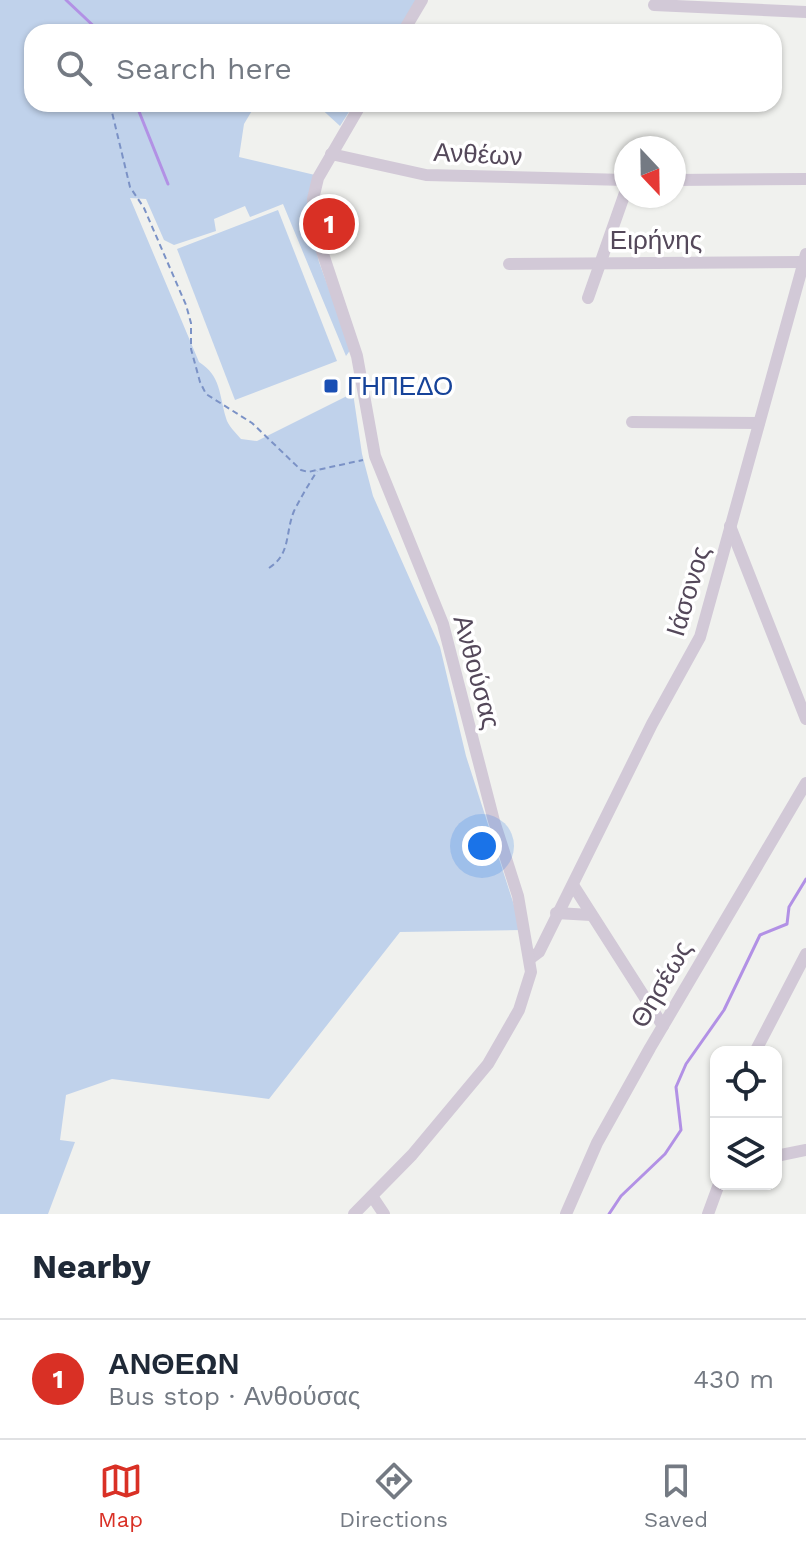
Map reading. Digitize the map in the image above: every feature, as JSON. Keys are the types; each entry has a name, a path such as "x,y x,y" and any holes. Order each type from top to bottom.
{"street":[{"path":"408,24 422,0"},
{"path":"654,5 806,12"},
{"name":"Ανθούσας","path":"354,1214 428,1136 494,1057 524,998 531,958 518,896 483,780 443,624 375,456 357,356 314,227 315,188 356,112"},
{"name":"Ανθέων","path":"331,154 426,175 614,180"},
{"path":"686,180 806,179"},
{"path":"588,298 620,208"},
{"name":"Ειρήνης","path":"509,264 805,258"},
{"name":"Ιάσονος","path":"531,958 539,952 652,724 700,637 805,258"},
{"path":"632,422 759,423"},
{"path":"730,526 805,713"},
{"name":"Θησέως","path":"566,1214 597,1143 805,787"},
{"path":"573,885 663,1026"},
{"path":"556,913 591,915"},
{"path":"758,1046 806,954"},
{"path":"782,1155 806,1150"},
{"path":"708,1214 717,1190"},
{"path":"372,1196 384,1214"}],"path":[{"path":"112,112 130,187 144,208 186,305 191,323 191,349 206,394 252,423 301,470 317,470 375,456"},
{"path":"269,568 280,561 286,549 295,510 317,470"}],"shaded area":[{"path":"0,0 417,0 404,24 24,24 24,112 251,112 244,124 239,157 315,175 310,223 319,262 351,349 346,356 283,204 250,217 245,206 214,219 216,231 174,245 164,240 146,199 130,198 199,362 212,373 227,421 241,439 257,441 353,393 362,454 373,496 440,647 466,756 522,930 400,932 269,1099 112,1079 66,1095 60,1140 75,1142 48,1214 0,1214"},
{"path":"325,112 349,112 340,126"},
{"path":"278,210 337,361 235,400 177,249"}],"waterway":[{"path":"66,0 92,24"},
{"path":"139,112 168,184"},
{"path":"609,1214 621,1196 665,1154 681,1130 676,1087 686,1064 724,1010 760,935 787,924 789,907 806,879"}],"place":[{"name":"ΑΝΘΕΩΝ","path":"329,224"},
{"name":"ΓΗΠΕΔΟ","path":"331,386"}]}
